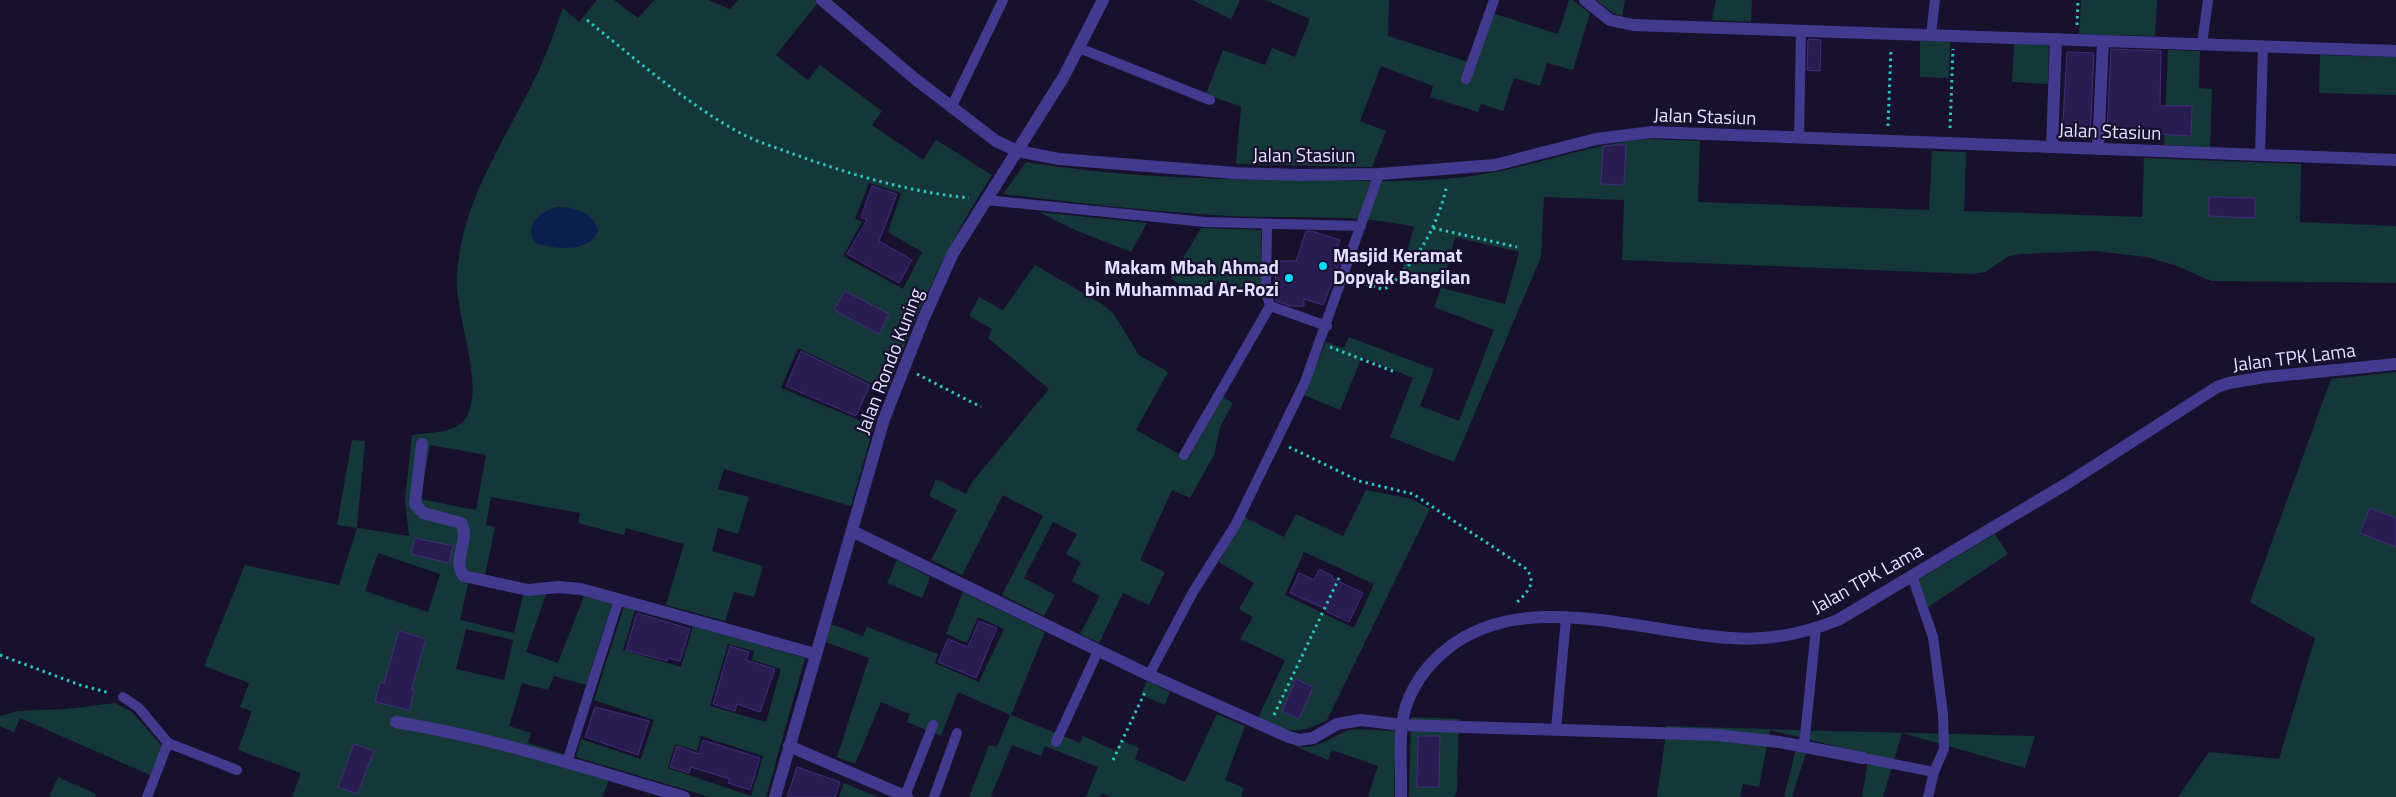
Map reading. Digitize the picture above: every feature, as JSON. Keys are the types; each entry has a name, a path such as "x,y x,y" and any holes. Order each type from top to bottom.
{"street":[{"name":"Jalan Stasiun","path":"822,0 951,108 996,141 1017,151 1103,164 1235,173 1300,175 1379,174 1450,170 1495,165 1596,139 1652,132 2396,160"},
{"name":"Jalan Rondo Kuning","path":"775,797 884,419 903,367 953,253 1079,48 1103,0"},
{"path":"1585,0 1598,12 1620,24 2396,51"},
{"path":"2052,147 2056,39"},
{"path":"2098,149 2102,41"},
{"name":"Jalan TPK Lama","path":"1401,797 1402,725 1411,694 1430,665 1457,640 1494,623 1515,620 1566,618 1598,620 1731,638 1771,638 1816,628 1838,620 2066,484 2217,387 2265,377 2396,364"},
{"path":"422,444 415,504 422,513 461,523 464,532 459,568 464,576 528,590 569,587 619,599 815,654"},
{"path":"852,531 1150,675 1289,737 1307,740 1337,724 1349,721 1373,720 1402,725 1718,735 1804,746 1863,758"},
{"path":"396,722 482,738 684,797"},
{"path":"789,746 906,797"}],"lane":[{"path":"951,108 1003,0"},
{"path":"1466,79 1494,0"},
{"path":"1931,35 1935,0"},
{"path":"2202,44 2208,0"},
{"path":"1799,138 1801,30"},
{"path":"2260,155 2263,47"},
{"path":"1079,48 1210,100"},
{"path":"1150,675 1194,592 1236,524 1305,382 1379,174"},
{"path":"986,200 1131,216 1267,224 1361,226"},
{"path":"1184,455 1270,306 1266,292 1267,224"},
{"path":"1270,306 1326,326"},
{"path":"1912,576 1933,637 1940,678 1945,740 1943,754 1934,772 1928,797"},
{"path":"567,762 619,599"},
{"path":"1556,729 1566,618"},
{"path":"1804,746 1816,628"},
{"path":"1056,742 1098,650"},
{"path":"123,697 139,708 168,743 237,770"},
{"path":"906,797 933,725"},
{"path":"934,797 957,733"},
{"path":"147,797 168,743"},
{"path":"1863,758 1934,772"}],"path":[{"path":"2076,40 2078,0"},
{"path":"587,20 684,96 746,136 810,160 892,184 951,196 986,200"},
{"path":"1888,141 1891,34"},
{"path":"1950,144 1953,36"},
{"path":"1344,276 1375,288 1387,288 1411,264 1433,228 1443,201 1450,170"},
{"path":"1433,228 1517,247"},
{"path":"1320,344 1395,372"},
{"path":"903,367 981,407"},
{"path":"1278,440 1359,481 1414,494 1531,573 1533,580 1530,588 1494,623"},
{"path":"1268,729 1339,578"},
{"path":"0,654 80,685 123,697"},
{"path":"1114,760 1150,675"}],"green space":[{"path":"597,0 614,0 638,18 654,0 708,0 730,9 738,0 820,0 776,55 808,80 820,65 882,111 872,125 923,160 936,140 992,175 947,253 921,307 887,391 798,348 781,388 874,426 851,506 724,469 718,489 749,497 738,534 718,528 712,551 763,566 754,597 734,592 725,621 666,605 684,544 626,528 624,535 578,523 580,513 491,497 486,525 495,527 485,575 471,571 460,620 514,633 523,595 546,594 526,652 558,663 584,596 612,603 586,685 554,676 548,690 522,683 509,726 531,733 528,743 564,754 609,780 602,797 292,797 301,773 238,750 252,711 240,707 249,683 204,666 245,565 339,585 357,528 409,536 405,500 412,435 450,429 463,422 467,416 472,402 473,385 457,291 457,274 467,220 488,169 538,72 563,8 579,22","holes":["869,183 901,193 888,232 922,252 903,289 843,256 862,222 855,219","430,445 486,455 476,510 420,499","378,553 440,574 428,612 365,591","466,629 513,640 504,680 456,669"]},
{"path":"1192,0 1240,0 1231,19"},
{"path":"1265,0 1389,0 1388,36 1475,64 1492,13 1558,34 1569,0 1572,0 1590,13 1573,70 1547,63 1540,86 1514,78 1503,111 1481,104 1478,112 1430,97 1433,86 1381,66 1360,121 1386,131 1372,167 1236,164 1241,107 1206,94 1223,50 1265,65 1272,48 1295,57 1310,19"},
{"path":"1596,0 1625,0 1622,16 1613,13"},
{"path":"1716,0 1752,0 1751,22 1712,20"},
{"path":"2081,0 2157,0 2155,36 2079,34"},
{"path":"1920,41 1950,42 1949,78 1920,77"},
{"path":"2014,44 2049,45 2048,84 2012,82"},
{"path":"2168,50 2200,51 2199,88 2212,89 2210,147 2164,145"},
{"path":"2320,55 2396,57 2396,95 2319,93"},
{"path":"1646,139 1700,141 1698,202 1929,210 1932,151 1966,152 1964,211 2142,217 2144,158 2301,164 2300,222 2396,226 2396,283 2211,281 2177,266 2147,257 2094,251 2009,256 1985,272 1973,274 1622,260 1624,200 1544,197 1541,257 1454,462 1390,437 1413,378 1362,357 1340,410 1304,395 1326,342 1344,348 1349,337 1434,369 1420,406 1459,421 1494,330 1434,307 1441,288 1400,276 1414,227 1346,218 1229,216 1173,212 1003,194 1026,162 1096,171 1167,177 1406,181 1487,174 1623,142","holes":["1455,237 1519,252 1505,304 1442,288"]},
{"path":"1039,212 1147,223 1131,252 1075,230"},
{"path":"1201,228 1261,230 1261,298 1218,281 1207,298 1171,279"},
{"path":"1035,265 1102,304 1113,313 1139,355 1168,372 1136,430 1188,459 1223,397 1233,403 1220,427 1214,455 1190,498 1172,490 1140,560 1165,572 1149,605 1123,593 1099,643 1080,634 1100,596 1072,581 1081,562 1066,554 1077,534 1053,522 1024,578 1055,595 1044,616 1002,595 1043,516 1003,495 962,575 931,560 957,510 929,496 936,479 966,494 972,482 1049,389 988,338 992,329 969,316 979,297 1003,310"},
{"path":"2396,372 2396,797 2178,797 2209,752 2279,759 2315,638 2250,602 2331,379"},
{"path":"352,440 365,441 357,528 337,525"},
{"path":"1366,490 1412,499 1430,509 1327,720 1307,729 1286,729 1258,718 1285,660 1240,639 1253,617 1239,609 1254,583 1219,562 1244,517 1284,537 1296,514 1343,536","holes":["1304,552 1374,584 1354,628 1285,595"]},
{"path":"1995,534 2008,554 1925,609 1914,582"},
{"path":"897,560 930,577 922,598 887,583"},
{"path":"963,592 1045,632 1011,715 1080,743 1083,736 1116,751 1121,740 1139,748 1135,759 1185,782 1217,714 1245,726 1225,780 1244,788 1241,797 1111,797 1102,793 1100,797 1086,797 1098,767 1045,746 1041,756 1012,745 991,796 993,797 969,797 989,745 997,747 1010,715 958,692 941,736 907,722 910,714 881,702 855,764 837,757 869,658 826,642 831,624 863,636 867,627 938,654 935,663 979,682 1004,629 978,617 967,643 946,634"},
{"path":"624,606 635,610 623,650 681,667 693,626 805,658 766,797 710,797 576,757 581,739 641,759 654,720 594,700","holes":["728,644 754,651 752,660 781,669 766,722 710,706","701,736 763,756 751,796 668,768 675,744 697,751"]},
{"path":"1147,681 1170,692 1165,705 1141,695"},
{"path":"115,703 132,712 162,746 150,775 20,718 14,732 0,726 0,716 18,711 67,709"},
{"path":"1411,717 1459,719 1457,790 1454,797 1409,797"},
{"path":"1667,726 2035,736 2025,768 1902,733 1883,797 1862,797 1869,754 1810,740 1792,797 1784,797 1799,737 1770,730 1759,787 1743,784 1740,797 1657,797"},
{"path":"1355,729 1395,731 1394,797 1368,797 1378,766 1332,750 1328,760 1292,745 1310,747 1318,745 1346,731"},
{"path":"58,777 96,794 95,797 49,797"},
{"path":"844,783 878,797 839,797"}],"water":[{"path":"556,207 570,208 588,215 596,225 598,232 593,239 571,248 537,244 531,232 532,226 544,212"}],"building":[{"path":"1808,39 1821,40 1820,71 1807,70"},
{"path":"2111,49 2161,51 2160,106 2192,106 2191,136 2107,131"},
{"path":"2067,52 2094,53 2090,138 2062,137"},
{"path":"1626,145 1624,185 1601,184 1603,146"},
{"path":"872,186 897,194 879,241 912,260 899,283 847,254 867,220 861,217"},
{"path":"2209,197 2255,198 2255,218 2209,216"},
{"path":"1306,231 1340,240 1335,255 1342,257 1323,305 1304,299 1304,306 1290,306 1276,301 1275,261 1296,261"},
{"path":"845,291 889,314 879,334 834,310"},
{"path":"801,351 870,385 856,416 786,386"},
{"path":"2370,508 2396,518 2396,547 2360,533"},
{"path":"415,538 453,546 449,563 411,554"},
{"path":"1319,569 1333,576 1332,578 1363,593 1349,622 1327,612 1328,610 1290,593 1299,573 1314,580"},
{"path":"637,613 690,629 680,661 668,658 667,661 626,650"},
{"path":"979,621 997,628 976,678 938,662 948,639 968,647"},
{"path":"399,631 426,639 411,690 414,690 410,710 375,702 380,682 384,683"},
{"path":"730,646 749,652 746,660 775,669 760,712 737,704 735,711 713,704"},
{"path":"1296,679 1313,687 1299,719 1282,711"},
{"path":"595,707 649,721 638,755 585,737"},
{"path":"1418,736 1440,736 1439,787 1417,787"},
{"path":"703,740 760,758 750,790 728,783 730,779 691,767 689,773 670,767 677,746 699,754"},
{"path":"354,744 374,751 357,794 338,787"},
{"path":"797,767 840,782 835,797 787,797"}],"place":[{"name":"Masjid Keramat Dopyak Bangilan","path":"1323,266"},
{"name":"Makam Mbah Ahmad bin Muhammad Ar-Rozi","path":"1289,278"}]}
